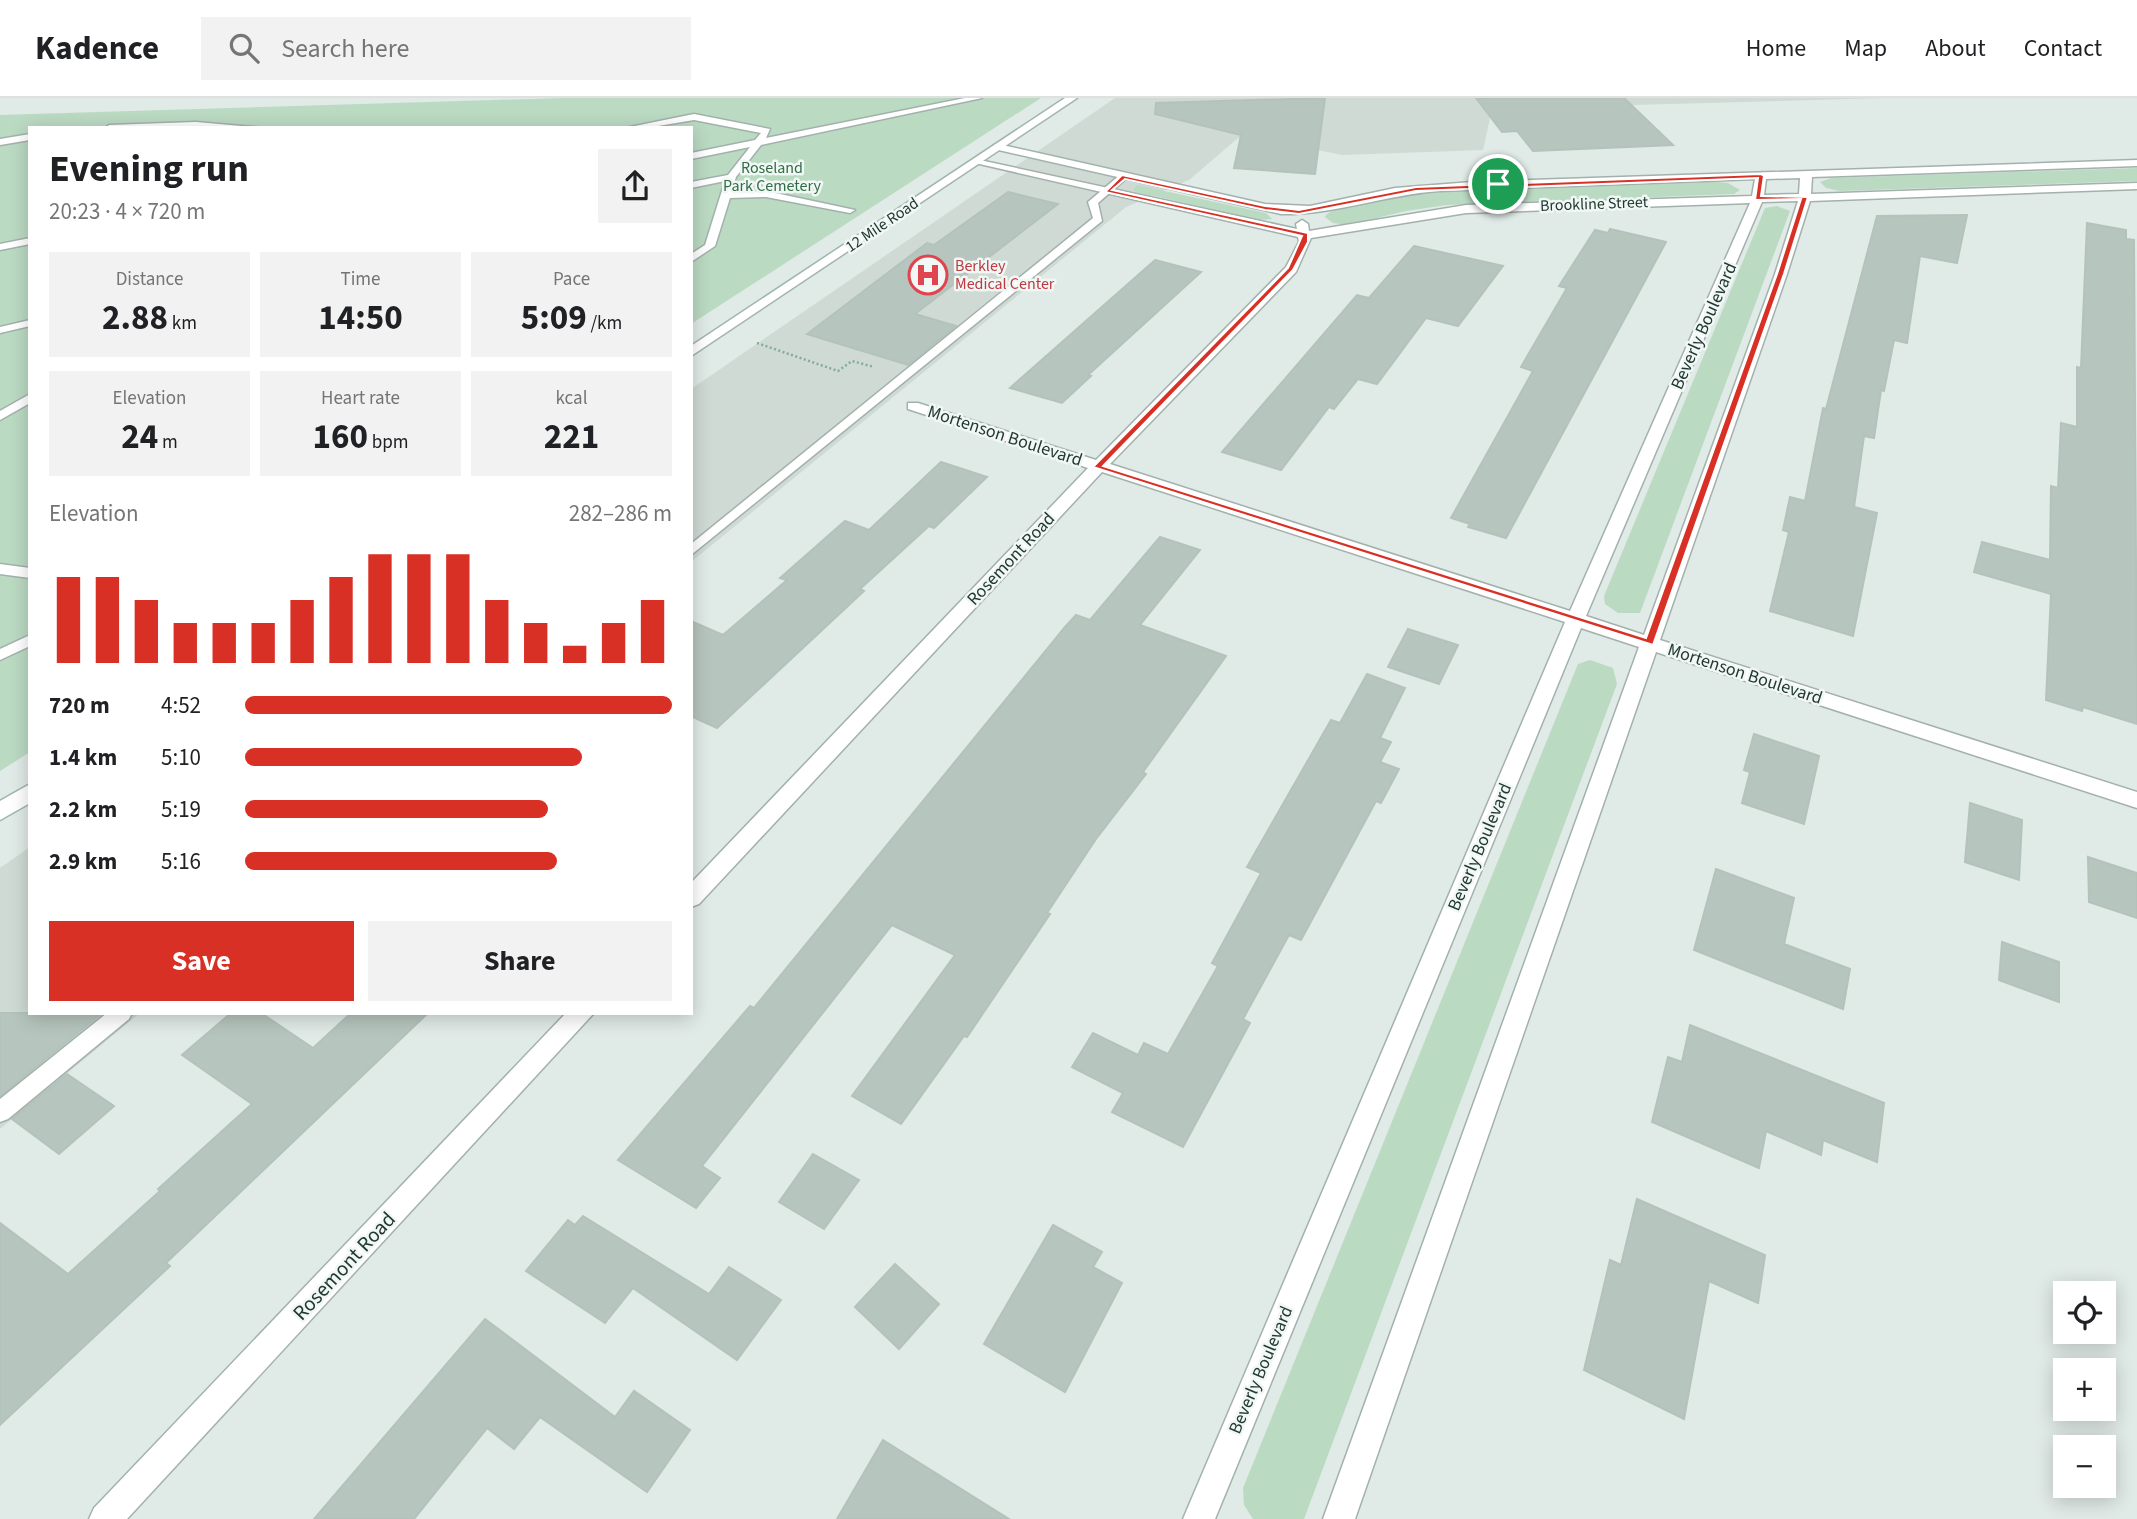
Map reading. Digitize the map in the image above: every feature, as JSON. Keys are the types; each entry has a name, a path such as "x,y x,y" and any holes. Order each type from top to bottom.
{"street":[{"name":"12 Mile Road","path":"693,351 1072,98"},
{"name":"Brookline Street","path":"998,147 1265,208 1299,212 1416,189 2137,163"},
{"name":"Brookline Street","path":"979,161 1305,235 1329,234 1415,215 1466,209 2137,186"},
{"path":"1339,1519 1776,286 1805,197 1806,175"},
{"name":"Beverly Boulevard","path":"1199,1519 1576,620 1758,198 1761,176"},
{"path":"1299,212 1305,235"},
{"name":"Rosemont Road","path":"693,896 1098,467 1291,269 1299,257 1305,235"},
{"name":"Mortenson Boulevard","path":"913,406 2137,800"},
{"path":"0,812 28,793"},
{"name":"Rosemont Road","path":"105,1519 580,1015"}],"lane":[{"path":"693,146 932,98"},
{"path":"693,156 978,98"},
{"path":"641,126 694,117 767,131"},
{"path":"167,126 218,126"},
{"path":"693,258 710,246 728,195 731,177 767,131"},
{"path":"0,142 28,136"},
{"path":"693,185 731,177"},
{"path":"693,549 1098,219 1093,202 1124,177"},
{"path":"728,195 766,194 850,210"},
{"path":"0,247 28,241"},
{"path":"0,330 28,323"},
{"path":"0,416 28,399"},
{"path":"0,569 28,573"},
{"path":"0,655 28,641"},
{"path":"0,1112 120,1015"}],"path":[{"path":"757,343 838,371 852,361 885,371"}],"shaded area":[{"path":"1115,98 1882,98 1492,109 1483,150 1342,155 1259,138 1238,138 1189,180 1126,207 693,560 693,388"},
{"path":"28,848 28,1015 138,1015 0,1129 0,868"}],"green space":[{"name":"Roseland Park Cemetery","path":"563,98 1041,98 693,323 693,126 28,126 28,753 0,771 0,115"},
{"path":"2137,168 2137,181 1840,191 1826,188 1820,182 1831,178"},
{"path":"1708,181 1728,183 1740,190 1734,194 1447,205 1406,211 1347,225 1333,223 1325,217 1344,206 1440,192 1504,187"},
{"path":"1137,185 1266,213 1272,219 1259,220 1137,192 1133,190"},
{"path":"1777,206 1790,211 1640,613 1618,613 1605,604 1604,596 1765,208"},
{"path":"1590,660 1613,668 1617,684 1304,1519 1253,1519 1244,1505 1243,1488 1578,664"}],"building":[{"path":"1325,98 1315,174 1234,168 1241,135 1155,114 1156,103"},
{"path":"1476,98 1624,98 1673,145 1533,151 1517,131 1502,132"},
{"name":"Berkley Medical Center","path":"1008,192 1058,204 915,314 956,326 908,365 807,334 927,243 934,245"},
{"path":"1967,215 1957,263 1920,256 1907,343 1894,340 1884,391 1881,390 1874,438 1864,436 1854,507 1877,513 1853,636 1770,611 1789,532 1783,530 1790,497 1805,501 1823,408 1826,409 1877,216"},
{"path":"2087,223 2126,230 2126,239 2134,240 2137,724 2083,707 2082,711 2046,700 2051,594 1974,572 1982,542 2050,560 2051,486 2058,488 2061,423 2077,427 2077,367 2081,368"},
{"path":"1610,229 1666,242 1506,538 1468,527 1470,524 1451,518 1533,371 1521,367 1567,288 1559,286 1595,230 1608,233"},
{"path":"1414,246 1503,266 1458,326 1426,318 1377,384 1358,379 1334,409 1329,407 1281,470 1222,452 1357,295 1369,298"},
{"path":"1155,260 1201,272 1088,375 1091,376 1062,403 1010,388"},
{"path":"941,462 987,477 934,528 929,526 860,589 864,591 717,728 693,717 693,622 723,635 787,580 780,578 845,521 869,530"},
{"path":"1160,537 1200,550 1140,625 1226,656 1143,772 1146,774 1096,839 1047,913 1050,914 967,1037 964,1036 901,1124 852,1096 955,955 892,925 702,1166 720,1178 696,1208 618,1160 750,1006 754,1008 1065,627 1076,615 1090,620"},
{"path":"1408,629 1458,645 1439,684 1388,667"},
{"path":"1367,674 1405,688 1380,738 1391,742 1380,762 1399,769 1381,803 1376,801 1301,940 1289,935 1243,1019 1250,1023 1183,1147 1112,1112 1123,1093 1072,1067 1093,1033 1138,1055 1144,1043 1168,1054 1218,966 1212,963 1261,873 1247,867 1331,720 1340,723"},
{"path":"1754,734 1819,756 1804,824 1742,803 1750,772 1744,770"},
{"path":"1970,803 2022,820 2019,880 1965,862"},
{"path":"2088,857 2137,873 2137,918 2089,902"},
{"path":"1716,869 1794,898 1784,944 1850,969 1843,1009 1694,950"},
{"path":"2002,942 2059,962 2059,1002 1999,980"},
{"path":"0,1013 100,1015 0,1096"},
{"path":"229,1015 264,1015 313,1048 349,1015 426,1015 166,1263 170,1266 0,1425 0,1223 68,1274 252,1104 182,1055"},
{"path":"1690,1025 1884,1103 1877,1162 1823,1140 1821,1155 1766,1131 1759,1168 1652,1122 1668,1057 1682,1062"},
{"path":"67,1074 114,1106 59,1154 12,1119"},
{"path":"813,1154 859,1180 824,1229 779,1202"},
{"path":"1637,1199 1765,1255 1758,1303 1709,1281 1684,1419 1584,1370 1610,1260 1621,1265"},
{"path":"583,1216 709,1294 729,1267 781,1300 737,1360 633,1288 605,1323 526,1271 568,1220 575,1225"},
{"path":"1053,1225 1102,1252 1093,1267 1122,1283 1065,1392 984,1344"},
{"path":"895,1264 939,1304 899,1349 855,1307"},
{"path":"485,1319 615,1417 634,1391 690,1430 647,1492 540,1417 514,1449 487,1428 414,1519 314,1519"},
{"path":"883,1440 1009,1519 837,1519"}],"place":[{"name":"Berkley Medical Center","path":"928,275"}],"route":[{"path":"1761,176 1758,198 1805,197 1781,274 1649,643 1098,467 1291,269 1305,242 1305,235 1285,233 1107,190 1124,177 1280,211 1299,212 1329,208 1385,193 1498,184 1761,176"}]}
